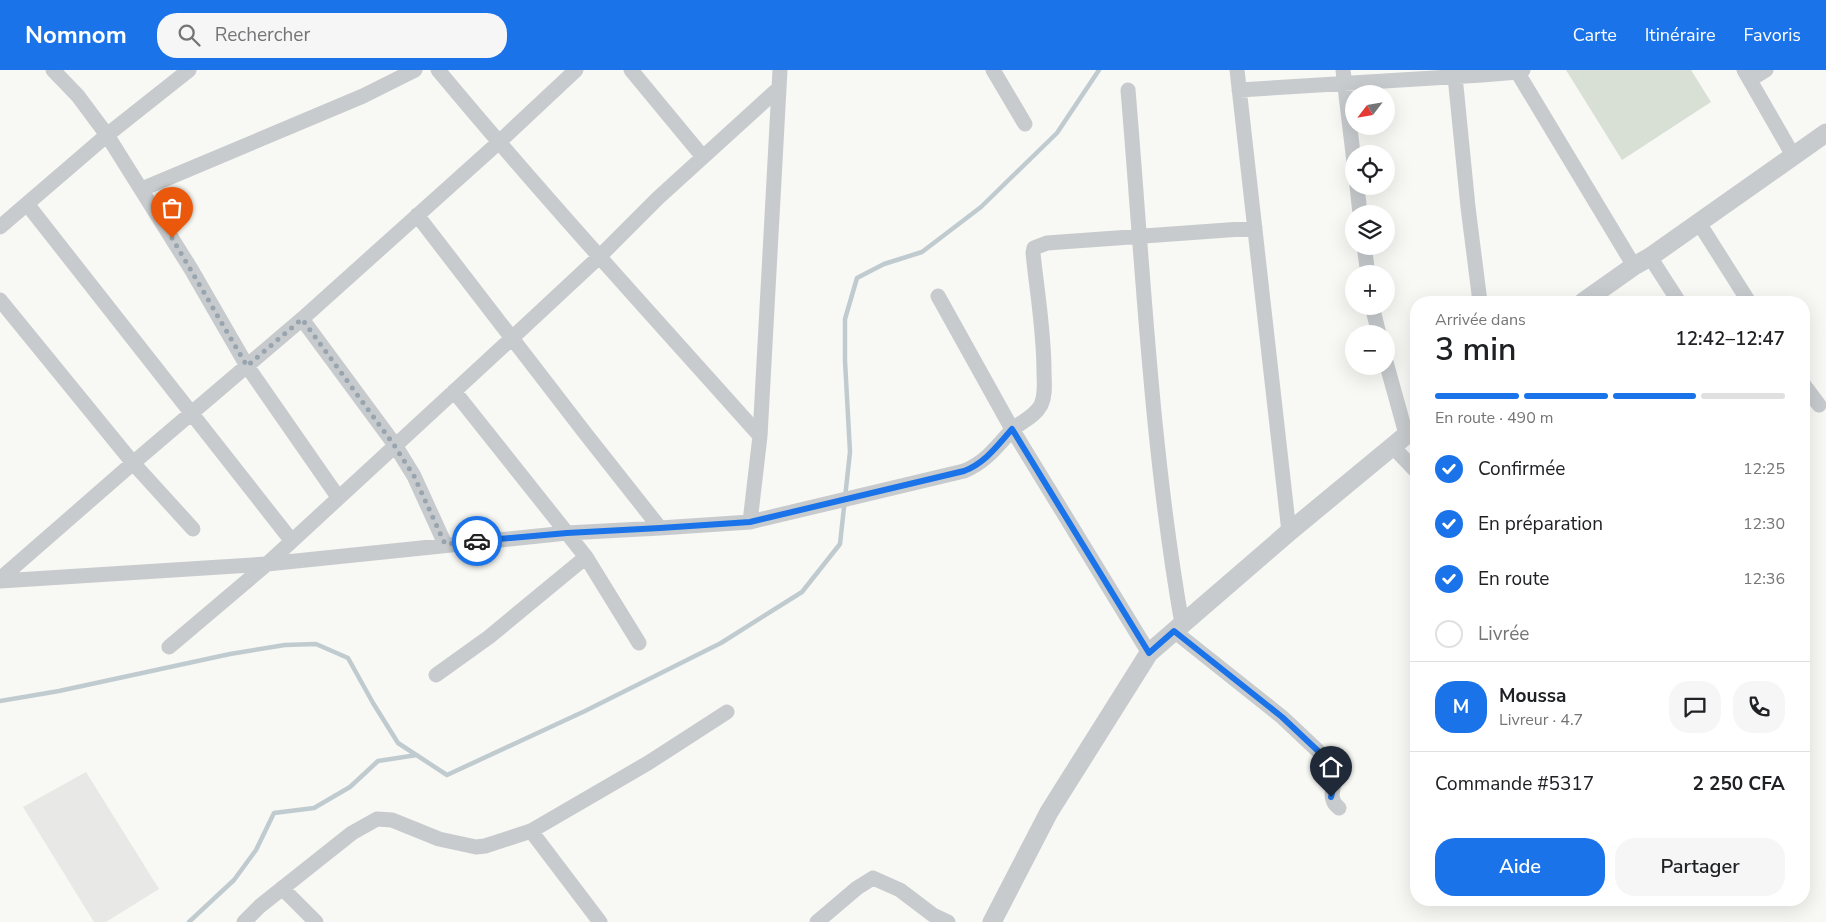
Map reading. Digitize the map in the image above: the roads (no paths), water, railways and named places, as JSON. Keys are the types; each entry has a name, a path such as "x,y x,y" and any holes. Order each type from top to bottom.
{"street":[{"path":"53,70 78,96 107,135 142,189 247,366 338,497"},
{"path":"0,228 107,135 189,70"},
{"path":"142,189 363,96 415,70"},
{"path":"438,70 498,142 599,257 760,436"},
{"path":"0,580 133,463 302,319 576,70"},
{"path":"631,70 703,157"},
{"path":"750,522 760,436 780,70"},
{"path":"993,70 1025,124"},
{"path":"1237,70 1289,532"},
{"path":"1766,70 1747,75 1794,156"},
{"path":"1240,90 1343,77 1455,76 1519,71 1642,262 1673,296"},
{"path":"1455,76 1479,296"},
{"path":"1343,77 1352,145"},
{"path":"169,647 267,564 599,257 658,198 779,88"},
{"path":"1128,90 1156,428 1178,628 1282,717 1334,766 1337,773 1331,797 1334,804 1339,808"},
{"path":"1593,296 1826,133"},
{"path":"26,204 193,413 291,540"},
{"path":"417,215 660,528"},
{"path":"1698,223 1745,296"},
{"path":"0,580 267,564 445,544 567,533 750,522 964,471 976,466 986,458 1012,429 1032,416 1041,405 1044,392 1044,348 1034,248 1047,243 1255,228"},
{"path":"938,296 1012,429 1149,653"},
{"path":"0,300 133,463 192,529"},
{"path":"302,319 394,445 414,476 445,544"},
{"path":"1389,375 1410,452"},
{"path":"454,391 586,557 639,643"},
{"path":"1810,393 1819,404"},
{"path":"992,922 1049,812 1149,653 1289,532 1405,436"},
{"path":"436,675 489,637 586,557"},
{"path":"244,922 260,906 352,833 377,819 392,820 439,839 485,846 531,831 648,763 727,712"},
{"path":"531,831 600,922"},
{"path":"817,922 857,888 873,878 900,890 933,914 948,922"},
{"path":"282,888 316,922"}],"waterway":[{"path":"0,701 59,691 230,654 285,645 316,644 348,658 398,743 447,775 585,711 721,643 802,592 840,544 850,452 845,361 845,319 857,278 884,264 922,252 981,207 1057,133 1099,70"},
{"path":"189,922 234,880 256,850 274,813 314,808 350,787 378,761 417,755"}]}
